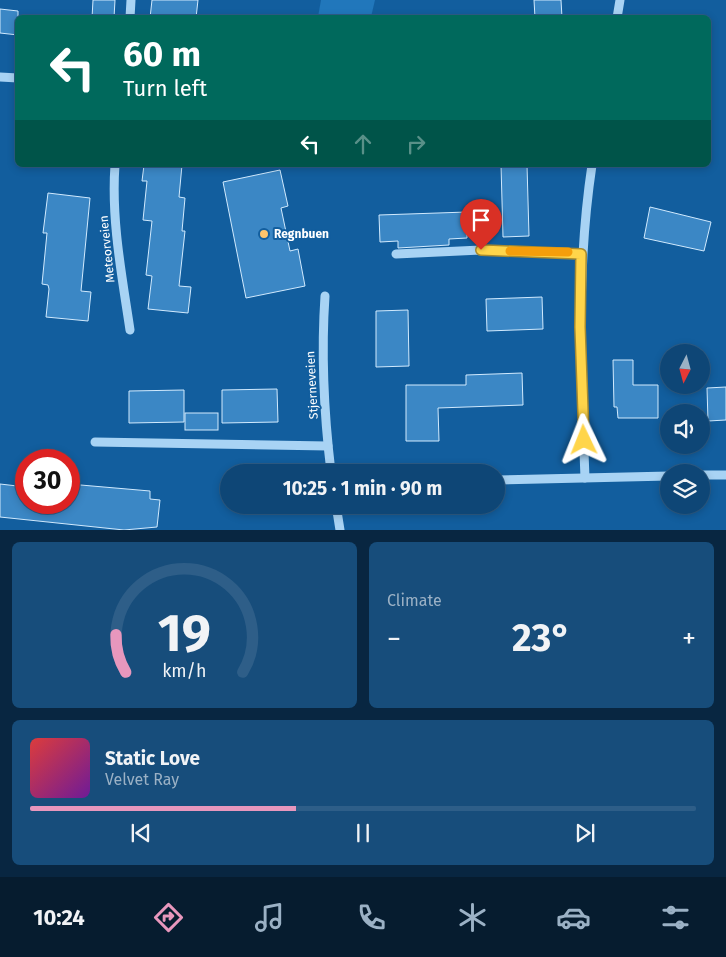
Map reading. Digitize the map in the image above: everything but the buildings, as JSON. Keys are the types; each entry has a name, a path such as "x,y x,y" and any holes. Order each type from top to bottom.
{"street":[{"path":"130,15 132,0"},
{"path":"618,15 620,0"},
{"path":"0,77 15,78"},
{"name":"Meteorveien","path":"115,167 115,209 120,264 130,330"},
{"path":"585,478 580,327 581,254 592,167"},
{"path":"396,254 481,250 581,254"},
{"name":"Stjerneveien","path":"325,296 322,339 330,464"},
{"path":"94,442 328,446"},
{"path":"710,475 726,475"},
{"path":"505,480 660,476"},
{"path":"337,514 340,530"}],"shaded area":[{"path":"321,0 375,0 371,15 318,15"}],"slow traffic":[{"path":"510,251 568,252"}],"place":[{"name":"Regnbuen","path":"264,234"}],"route":[{"path":"481,250 581,254 580,327 584,440"}]}
